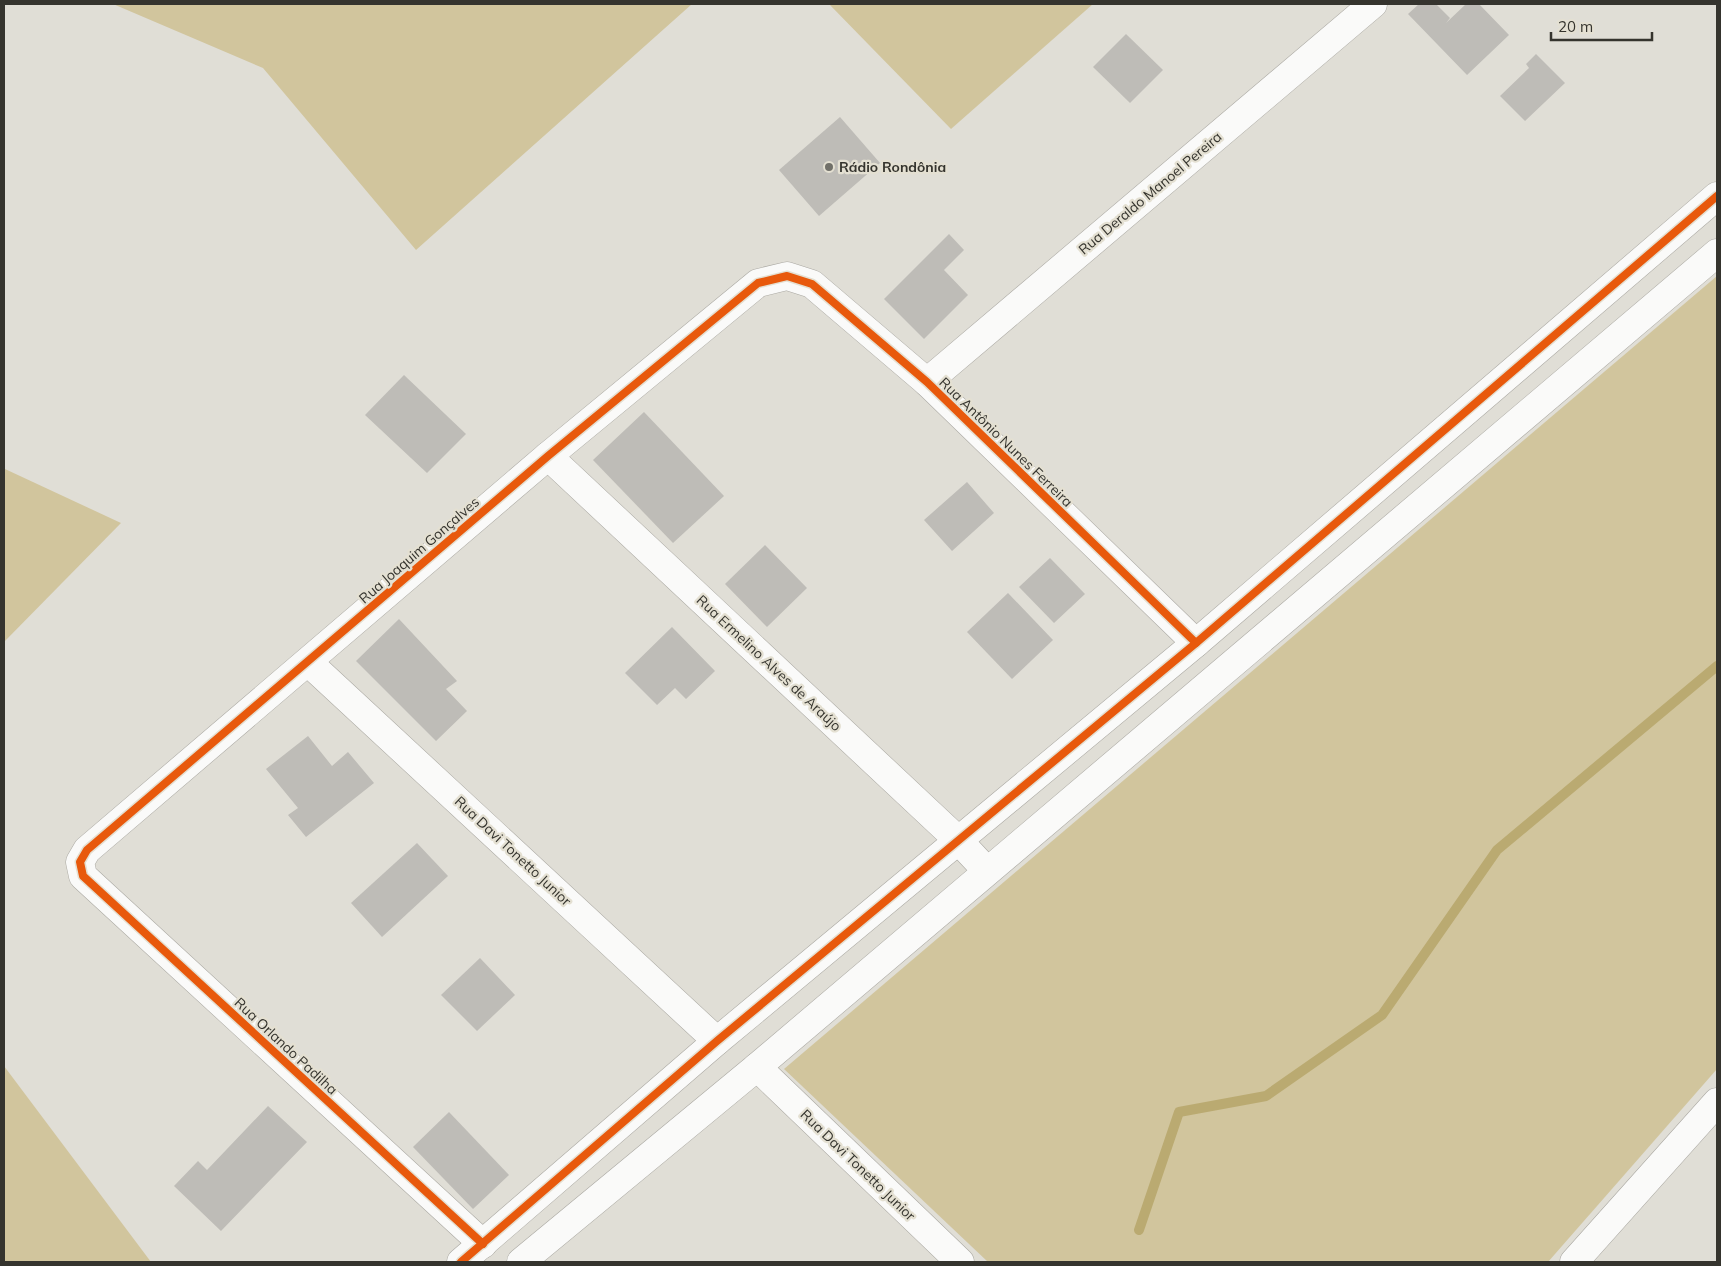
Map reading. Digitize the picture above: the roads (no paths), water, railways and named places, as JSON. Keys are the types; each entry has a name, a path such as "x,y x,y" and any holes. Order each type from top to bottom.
{"street":[{"name":"Rua Deraldo Manoel Pereira","path":"927,382 1373,4"},
{"path":"461,1262 717,1041 1196,643 1717,196"},
{"path":"521,1262 757,1067 1717,253"},
{"name":"Rua Antônio Nunes Ferreira","path":"786,276 812,284 927,382 1196,643"},
{"name":"Rua Joaquim Gonçalves","path":"80,862 87,850 548,456 758,283 786,276"},
{"name":"Rua Ermelino Alves de Araújo","path":"548,456 958,840 987,871"},
{"name":"Rua Davi Tonetto Junior","path":"308,662 717,1041"},
{"name":"Rua Orlando Padilha","path":"80,862 83,876 483,1244"},
{"name":"Rua Davi Tonetto Junior","path":"757,1067 960,1262"},
{"path":"1574,1262 1716,1107"}],"waterway":[{"path":"1139,1230 1179,1112 1266,1096 1382,1015 1497,850 1717,666"}],"place":[{"name":"Rádio Rondônia","path":"829,167"}]}
